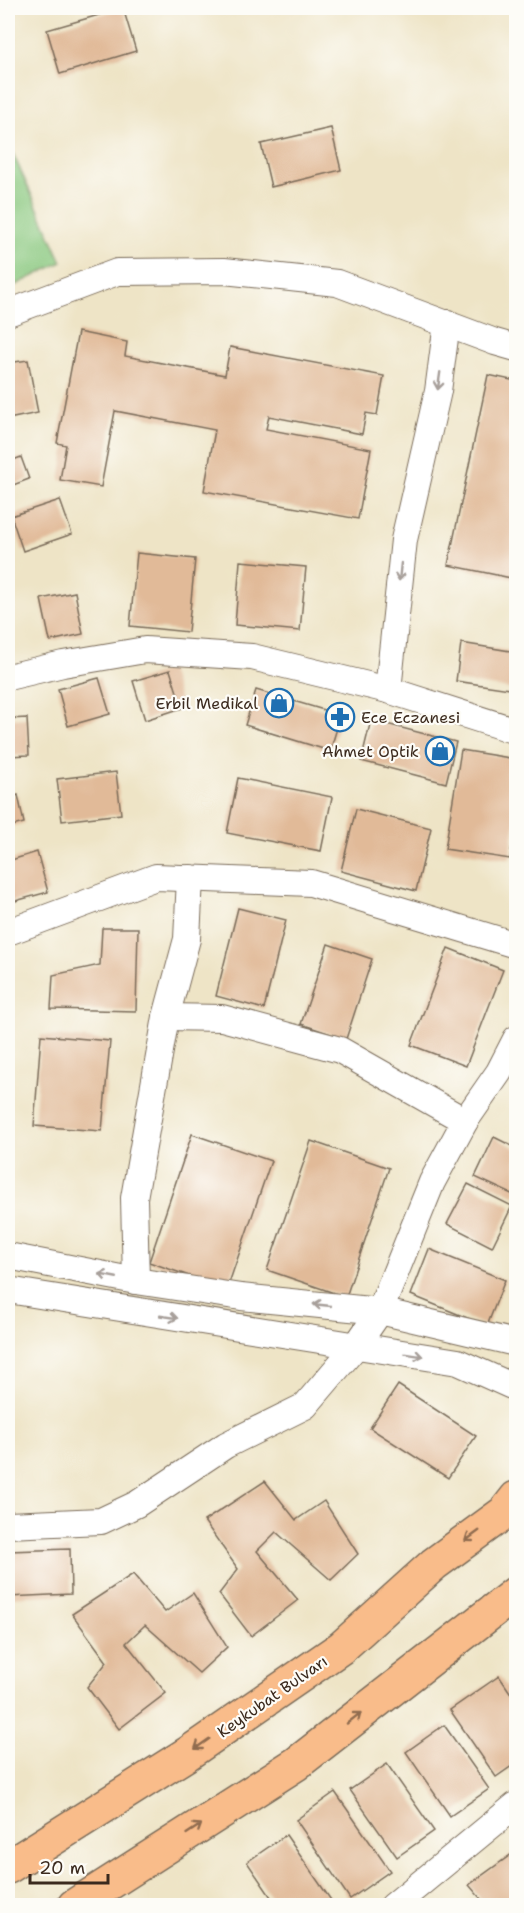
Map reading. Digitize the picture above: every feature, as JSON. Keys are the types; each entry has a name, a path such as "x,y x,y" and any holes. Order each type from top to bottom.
{"highway":[{"name":"Keykubat Bulvarı","path":"8,1865 187,1754 342,1647 434,1564 505,1512 516,1498"},
{"path":"74,1905 296,1764 516,1593"}],"street":[{"path":"8,313 117,272 224,271 337,283 516,348"},
{"path":"388,690 404,540 438,391 447,323"},
{"path":"8,677 63,664 145,650 252,657 388,690 516,731"},
{"path":"8,932 156,877 312,883 516,945"},
{"path":"136,1281 134,1197 166,1017 187,939 190,878"},
{"path":"166,1017 222,1018 340,1050 465,1121"},
{"path":"8,1525 101,1521 137,1504 226,1445 305,1406 356,1346 380,1311 432,1182 465,1121 499,1072 516,1039"},
{"path":"8,1256 136,1281 241,1297 380,1311 516,1343"},
{"path":"8,1290 458,1362 516,1388"},
{"path":"400,1904 516,1806"}],"green space":[{"path":"13,154 62,262 8,289 8,155"}],"building":[{"path":"123,8 136,51 60,74 47,30"},
{"path":"331,128 341,170 271,187 261,144"},
{"path":"78,332 127,342 125,356 225,375 230,347 384,376 377,415 366,413 362,434 269,416 266,429 371,449 358,519 204,491 215,430 115,411 101,487 60,480 66,445 57,443"},
{"path":"28,360 38,413 8,419 8,363"},
{"path":"488,375 516,381 516,579 448,565"},
{"path":"21,457 29,479 8,487 8,462"},
{"path":"60,500 72,534 23,551 11,516"},
{"path":"137,553 195,559 188,632 130,626"},
{"path":"240,561 306,567 300,631 235,625"},
{"path":"75,592 83,634 50,641 41,599"},
{"path":"461,643 516,652 516,690 456,681"},
{"path":"170,670 182,708 145,720 133,681"},
{"path":"99,678 110,714 68,726 58,689"},
{"path":"256,690 341,715 330,751 245,725"},
{"path":"27,718 29,755 8,756 8,719"},
{"path":"371,720 456,742 446,783 361,761"},
{"path":"461,750 516,759 516,817 510,859 445,849"},
{"path":"116,772 121,814 62,821 57,779"},
{"path":"238,778 332,797 321,851 227,833"},
{"path":"18,795 24,823 8,827 8,798"},
{"path":"356,809 431,828 416,891 341,871"},
{"path":"37,852 48,892 8,903 8,861"},
{"path":"238,908 286,920 264,1009 216,996"},
{"path":"102,928 138,928 136,1011 51,1009 53,975 100,965"},
{"path":"328,944 372,959 346,1039 301,1024"},
{"path":"448,948 503,970 466,1066 411,1045"},
{"path":"41,1035 110,1041 102,1131 34,1126"},
{"path":"192,1134 271,1161 227,1289 149,1262"},
{"path":"494,1137 516,1148 516,1196 475,1177"},
{"path":"311,1141 389,1168 346,1297 267,1270"},
{"path":"468,1184 512,1206 492,1247 447,1224"},
{"path":"429,1249 505,1280 487,1326 411,1295"},
{"path":"398,1385 476,1436 448,1478 370,1428"},
{"path":"265,1481 296,1520 324,1501 358,1554 331,1580 276,1532 257,1551 298,1600 251,1636 219,1594 238,1569 204,1521"},
{"path":"70,1549 71,1594 8,1597 8,1551"},
{"path":"133,1574 165,1612 193,1593 227,1647 199,1673 145,1625 126,1643 166,1693 119,1729 87,1687 107,1662 72,1614"},
{"path":"499,1676 516,1701 516,1763 496,1777 450,1710"},
{"path":"444,1725 489,1789 450,1816 406,1752"},
{"path":"387,1764 434,1831 397,1857 350,1790"},
{"path":"335,1792 390,1871 350,1899 296,1820"},
{"path":"286,1835 335,1906 277,1906 247,1862"},
{"path":"516,1851 516,1906 487,1906 469,1885"}],"place":[{"name":"Erbil Medikal","path":"279,703"},
{"name":"Ece Eczanesi","path":"340,717"},
{"name":"Ahmet Optik","path":"440,751"}]}
